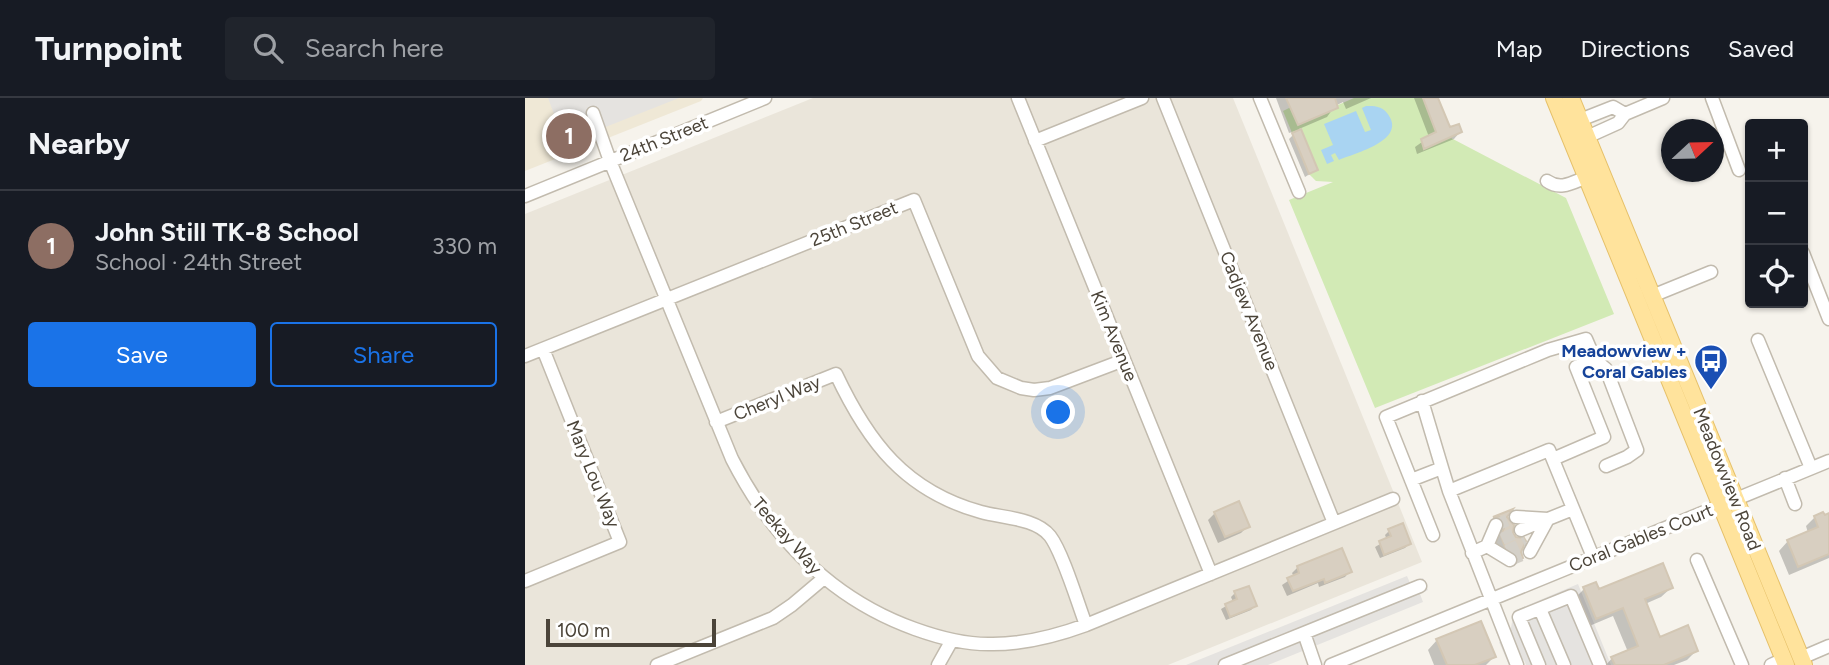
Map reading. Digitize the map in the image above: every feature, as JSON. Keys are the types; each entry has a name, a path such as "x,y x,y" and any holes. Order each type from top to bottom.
{"main road":[{"name":"Meadowview Road","path":"1554,98 1728,503"},
{"name":"Meadowview Road","path":"1571,98 1652,296 1789,662"}],"street":[{"path":"725,98 731,112"},
{"name":"24th Street","path":"525,196 765,98"},
{"name":"Kim Avenue","path":"1018,98 1211,574"},
{"path":"1035,141 1142,98"},
{"name":"Cadjew Avenue","path":"1163,98 1334,523"},
{"path":"1260,98 1299,192"},
{"path":"1587,137 1618,123 1625,114 1663,98"},
{"path":"1712,98 1739,170"},
{"path":"1580,120 1613,107 1625,114"},
{"name":"Teekay Way","path":"593,113 731,459 755,502 805,562 824,578 876,612 928,634 952,640 992,644 1019,643 1044,638 1086,625 1393,499"},
{"path":"1547,181 1562,187 1587,177"},
{"name":"25th Street","path":"525,356 914,200 978,356 997,378 1021,388 1050,388 1124,360"},
{"path":"1808,266 1829,319"},
{"path":"1652,296 1711,272"},
{"path":"1433,535 1386,417 1548,350 1586,339 1595,360 1606,369 1637,450 1606,466"},
{"path":"1758,340 1811,468"},
{"name":"Mary Lou Way","path":"525,581 620,542 543,349"},
{"path":"1553,459 1604,437 1576,367 1595,360"},
{"name":"Cheryl Way","path":"716,422 836,374 866,431 889,458 922,485 954,502 981,512 1033,524 1050,536 1086,625"},
{"path":"1422,401 1449,491 1517,665"},
{"path":"1449,491 1549,450 1593,557"},
{"name":"Coral Gables Court","path":"1331,665 1829,461"},
{"path":"1411,480 1442,468"},
{"path":"1786,478 1795,503"},
{"path":"1548,519 1526,542 1548,519 1573,509"},
{"path":"1516,517 1548,519"},
{"path":"1487,546 1496,525"},
{"path":"1472,553 1487,546 1506,550 1487,546"},
{"path":"1697,560 1742,665"},
{"path":"657,665 773,618 792,606 824,578"},
{"path":"1225,665 1420,586"},
{"path":"1538,665 1519,617 1571,596 1598,662 1583,665"},
{"path":"1540,609 1564,665"},
{"path":"1304,633 1315,665"},
{"path":"938,665 952,640"},
{"path":"1789,662 1829,646"}],"shaded area":[{"path":"525,98 703,98 525,171"},
{"path":"548,98 679,98 565,143"},
{"path":"813,98 1233,98 1422,562 1168,665 525,665 525,214"},
{"path":"1407,576 1410,583 1423,578 1428,590 1420,594 1423,602 1268,665 1186,665"},
{"path":"1578,584 1611,665 1526,665 1524,660 1509,665 1499,642 1509,639 1514,611"}],"green space":[{"path":"1354,98 1438,98 1450,127 1459,124 1462,132 1451,138 1566,198 1614,314 1375,408 1289,200 1333,182 1316,181 1309,174 1283,111 1291,107 1299,122"}],"water":[{"path":"1378,107 1387,113 1392,122 1391,131 1377,144 1356,154 1339,160 1335,153 1331,155 1334,161 1327,164 1321,150 1333,145 1324,124 1356,111 1365,132 1371,130 1362,108"}],"building":[{"path":"1286,98 1335,98 1338,108 1298,125"},
{"path":"1423,98 1438,98 1450,127 1459,124 1462,132 1424,149 1421,139 1436,132"},
{"path":"1301,129 1318,170 1309,174 1292,133"},
{"path":"1239,501 1250,527 1225,537 1214,512"},
{"path":"1513,509 1507,517 1514,525 1513,533 1526,541 1521,552 1523,558 1519,560 1515,553 1505,547 1501,536 1503,520 1493,517"},
{"path":"1823,512 1825,515 1829,513 1829,554 1798,567 1787,540 1818,527 1814,516"},
{"path":"1403,523 1411,544 1384,555 1379,541 1391,536 1388,529"},
{"path":"1342,548 1352,572 1325,583 1324,579 1293,591 1287,578 1299,573 1297,566"},
{"path":"1663,563 1673,588 1645,599 1660,637 1688,625 1698,651 1664,665 1615,665 1611,657 1638,646 1623,608 1596,619 1583,587 1596,582 1599,589"},
{"path":"1249,586 1257,606 1230,617 1225,604 1237,599 1234,591"},
{"path":"1481,621 1496,657 1475,665 1447,665 1436,639"}],"tunnel":[{"path":"1496,525 1516,517"},
{"path":"1502,539 1521,530"},
{"path":"1507,551 1526,542"},
{"path":"1510,560 1530,552"}],"place":[{"name":"John Still TK-8 School","path":"569,136"},
{"name":"Meadowview + Coral Gables","path":"1711,391"}]}
